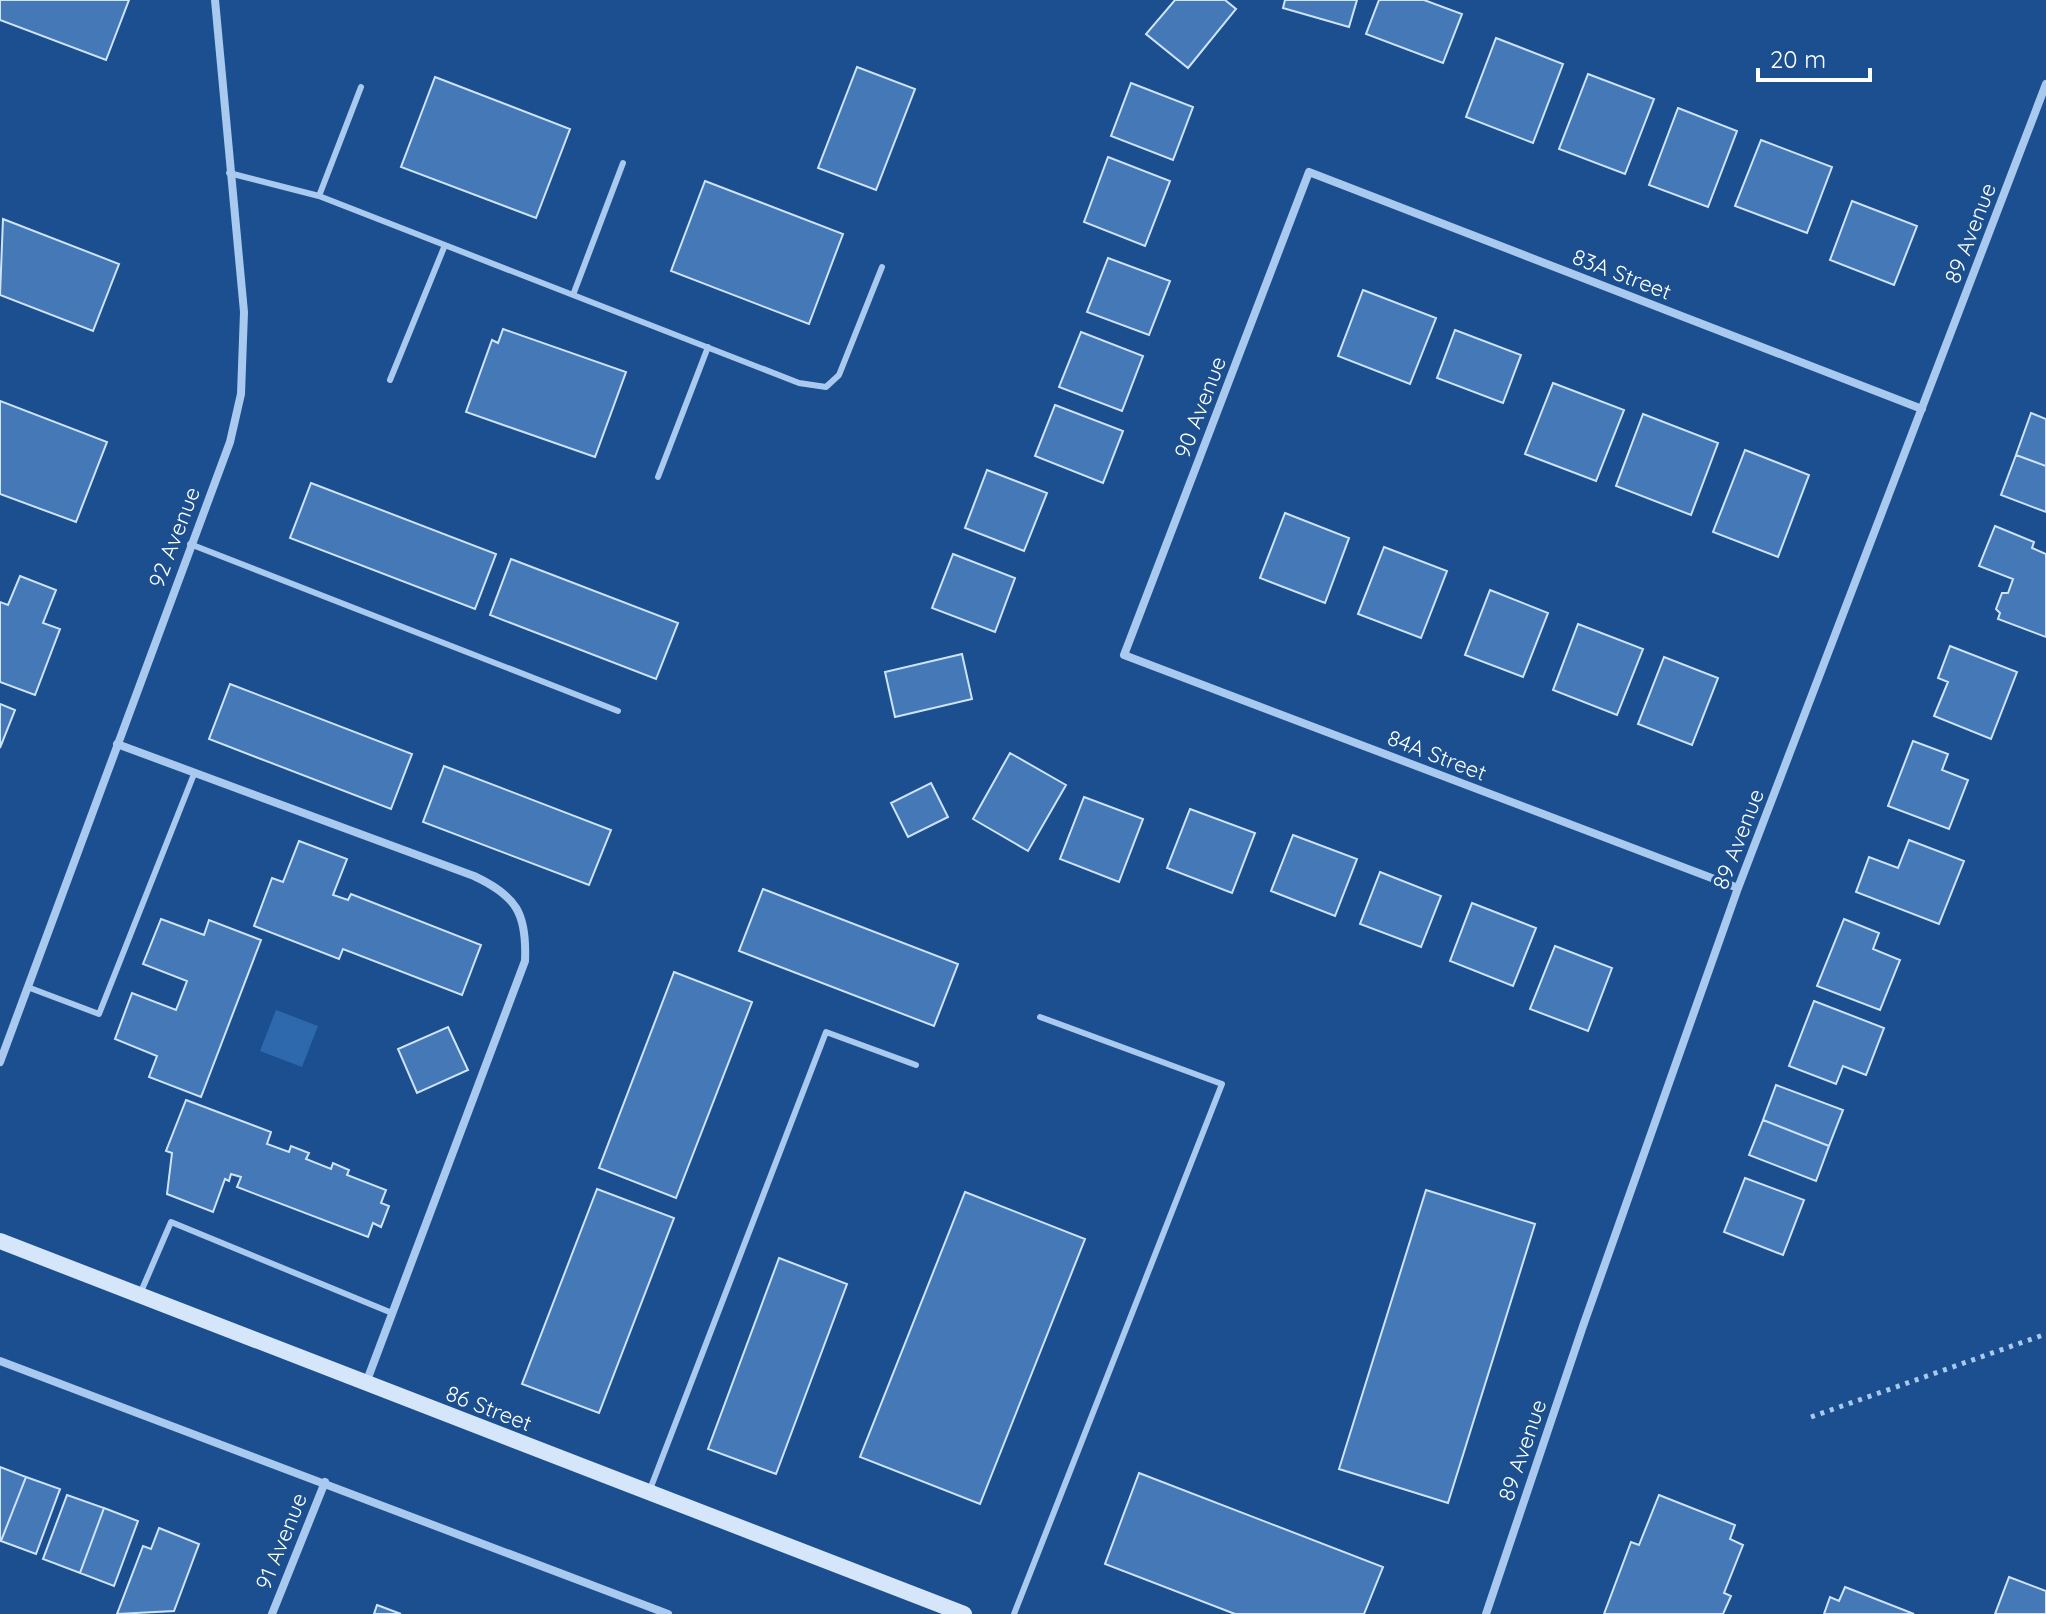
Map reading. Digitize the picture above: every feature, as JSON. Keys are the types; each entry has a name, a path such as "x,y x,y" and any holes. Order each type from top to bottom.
{"main road":[{"name":"86 Street","path":"0,1241 964,1614"}],"street":[{"name":"92 Avenue","path":"0,1062 230,442 244,365 244,312 215,0"},
{"name":"89 Avenue","path":"1486,1614 1588,1311 1738,888 2046,84"},
{"name":"83A Street","path":"1309,172 1922,409"},
{"name":"90 Avenue","path":"1124,655 1309,172"},
{"name":"84A Street","path":"1124,655 1738,888"},
{"path":"117,744 502,889 518,909 526,932 525,961 365,1384"},
{"path":"0,1361 668,1614"},
{"name":"91 Avenue","path":"272,1614 325,1482"}],"lane":[{"path":"319,196 361,87"},
{"path":"573,295 623,163"},
{"path":"229,173 319,196 799,383 826,387 839,375 882,267"},
{"path":"390,380 445,245"},
{"path":"658,477 708,347"},
{"path":"190,544 618,711"},
{"path":"30,988 99,1014 194,774"},
{"path":"1014,1614 1222,1084 1040,1017"},
{"path":"648,1494 826,1032 916,1065"},
{"path":"139,1296 171,1222 392,1313"}],"path":[{"path":"1811,1417 2046,1334"}],"shaded area":[{"path":"276,1010 318,1026 302,1067 260,1051"}],"building":[{"path":"0,0 129,0 106,60 0,20"},
{"path":"1175,0 1225,0 1236,9 1188,68 1146,34"},
{"path":"1285,0 1357,0 1349,27 1283,8"},
{"path":"1379,0 1424,0 1462,14 1443,63 1366,34"},
{"path":"1496,38 1563,64 1533,143 1466,117"},
{"path":"857,67 915,89 876,190 818,168"},
{"path":"1588,74 1654,99 1625,174 1559,149"},
{"path":"435,77 570,129 536,218 401,167"},
{"path":"1131,83 1193,107 1173,160 1111,136"},
{"path":"1678,108 1737,131 1708,207 1649,185"},
{"path":"1761,140 1832,167 1807,233 1735,206"},
{"path":"1108,157 1170,181 1145,246 1084,222"},
{"path":"705,181 843,234 809,324 671,271"},
{"path":"1852,201 1917,226 1894,285 1830,260"},
{"path":"3,219 119,264 93,331 0,295"},
{"path":"1108,258 1170,281 1149,335 1087,312"},
{"path":"1363,290 1436,318 1410,384 1338,356"},
{"path":"503,329 626,372 595,457 466,412 492,340 498,343"},
{"path":"1455,330 1521,355 1503,403 1437,378"},
{"path":"1081,332 1143,356 1122,411 1059,387"},
{"path":"1553,383 1624,410 1596,481 1525,454"},
{"path":"0,401 107,442 76,522 0,494"},
{"path":"1055,405 1123,431 1103,483 1035,456"},
{"path":"2031,413 2046,419 2046,466 2016,455"},
{"path":"1643,414 1718,443 1691,515 1616,486"},
{"path":"1745,450 1809,475 1778,557 1713,532"},
{"path":"2016,455 2046,466 2046,512 2001,495"},
{"path":"987,470 1047,493 1024,551 965,528"},
{"path":"311,483 496,554 475,609 290,538"},
{"path":"1285,513 1349,538 1325,603 1260,578"},
{"path":"1995,526 2034,542 2032,548 2046,554 2046,637 1998,619 2000,613 1996,609 2002,593 2008,593 2013,579 1979,566"},
{"path":"1384,547 1447,571 1421,638 1358,614"},
{"path":"953,554 1015,578 995,632 932,608"},
{"path":"511,559 678,623 656,679 490,615"},
{"path":"20,576 56,590 43,623 60,629 35,695 0,682 0,602 8,605"},
{"path":"1490,590 1548,613 1523,677 1465,655"},
{"path":"1578,624 1643,649 1617,715 1553,690"},
{"path":"1950,646 2017,672 1991,739 1934,716 1948,682 1938,678"},
{"path":"962,654 972,699 895,717 885,672"},
{"path":"1664,657 1718,678 1692,745 1638,724"},
{"path":"230,684 412,754 391,809 209,739"},
{"path":"0,704 15,710 0,748"},
{"path":"1913,741 1948,754 1942,770 1968,780 1949,829 1888,806"},
{"path":"1010,753 1066,785 1028,851 973,819"},
{"path":"444,766 611,830 589,885 423,822"},
{"path":"931,783 948,817 908,837 891,803"},
{"path":"1084,797 1143,819 1119,882 1060,859"},
{"path":"1190,809 1255,833 1232,893 1167,868"},
{"path":"1293,835 1357,859 1335,916 1271,891"},
{"path":"1909,840 1964,861 1939,924 1856,892 1869,857 1898,868"},
{"path":"299,841 347,859 333,895 348,900 351,894 481,945 462,995 343,949 339,959 254,926 272,878 283,882"},
{"path":"1380,872 1441,896 1421,947 1360,924"},
{"path":"763,889 958,964 934,1026 739,951"},
{"path":"1472,903 1536,928 1513,986 1450,961"},
{"path":"161,919 204,935 209,920 261,940 201,1097 149,1077 157,1056 115,1039 132,993 176,1010 187,981 143,964"},
{"path":"1844,919 1879,933 1873,949 1900,960 1880,1010 1817,986"},
{"path":"1555,946 1612,968 1588,1031 1530,1009"},
{"path":"674,972 752,1002 676,1198 599,1168"},
{"path":"1814,1001 1884,1028 1866,1075 1843,1066 1836,1084 1789,1066"},
{"path":"448,1027 468,1070 417,1093 398,1049"},
{"path":"1776,1085 1843,1110 1829,1146 1763,1120"},
{"path":"186,1100 271,1132 267,1144 289,1152 291,1146 309,1153 306,1159 331,1169 333,1163 349,1170 347,1175 386,1190 381,1203 389,1206 381,1227 373,1223 368,1237 237,1187 241,1177 231,1174 229,1181 225,1179 213,1212 167,1194 172,1153 166,1151"},
{"path":"1763,1120 1829,1146 1816,1181 1749,1155"},
{"path":"1745,1178 1804,1200 1783,1255 1724,1232"},
{"path":"597,1189 674,1218 599,1413 522,1384"},
{"path":"1426,1190 1535,1224 1448,1503 1339,1469"},
{"path":"965,1192 1085,1239 980,1504 860,1457"},
{"path":"779,1258 847,1284 776,1474 708,1449"},
{"path":"0,1467 26,1477 1,1541 0,1541"},
{"path":"1139,1473 1383,1567 1364,1614 1235,1614 1105,1564"},
{"path":"26,1477 60,1489 36,1554 1,1541"},
{"path":"67,1495 104,1508 80,1573 43,1559"},
{"path":"1659,1495 1735,1525 1730,1539 1743,1545 1724,1593 1731,1596 1723,1614 1604,1614 1631,1542 1639,1545"},
{"path":"104,1508 138,1521 114,1586 80,1573"},
{"path":"159,1528 199,1544 174,1611 117,1614 143,1546 151,1549"},
{"path":"2009,1577 2046,1591 2046,1614 1995,1614"},
{"path":"1845,1587 1914,1614 1824,1614 1830,1597 1839,1601"},
{"path":"377,1605 401,1614 374,1614"}]}
